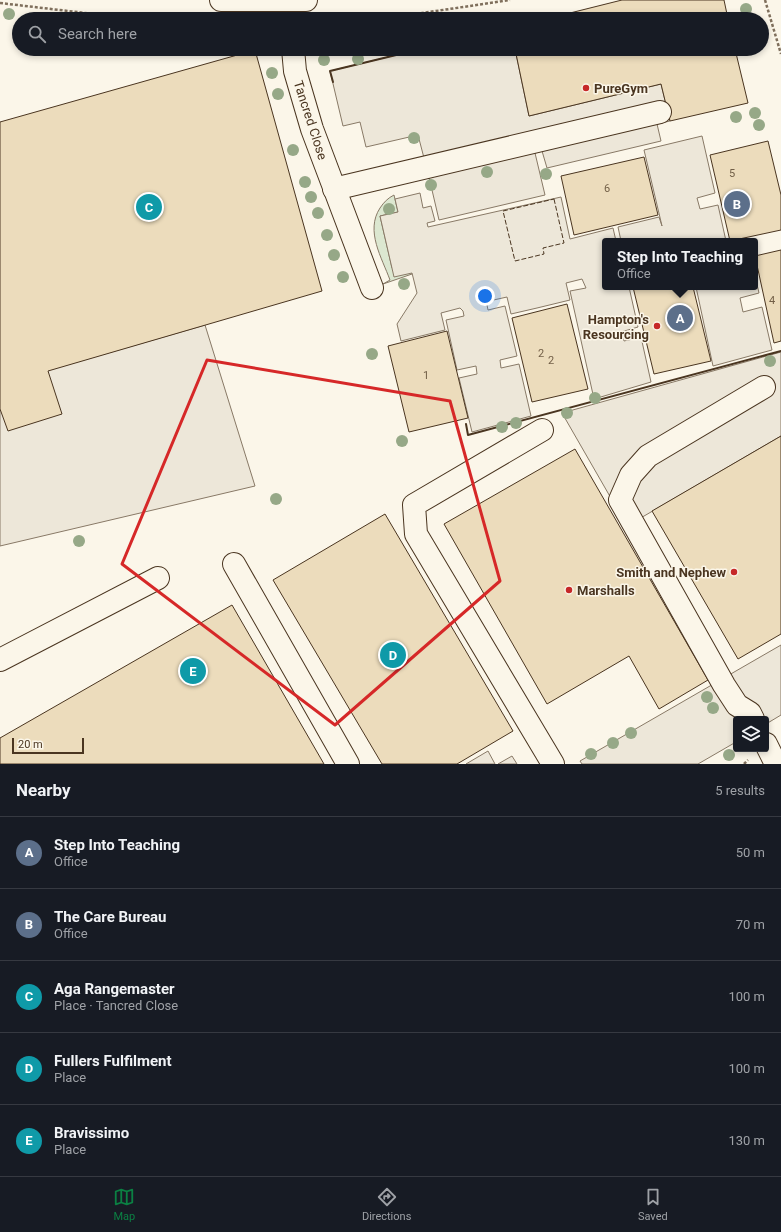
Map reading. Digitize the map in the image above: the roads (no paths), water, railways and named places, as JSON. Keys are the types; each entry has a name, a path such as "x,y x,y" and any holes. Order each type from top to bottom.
{"street":[{"path":"221,0 295,7"},
{"name":"Tancred Close","path":"294,56 299,86 334,189 372,288"},
{"path":"334,189 660,112"},
{"path":"752,716 750,713 737,705 724,685 620,500 631,475 648,456 764,387"},
{"path":"542,430 414,505 416,534 553,764"},
{"path":"234,564 348,764"},
{"path":"0,660 158,578"},
{"path":"769,750 776,764"}],"place":[{"name":"PureGym","path":"586,88"},
{"name":"The Care Bureau","path":"737,204"},
{"name":"Aga Rangemaster","path":"149,207"},
{"name":"Step Into Teaching","path":"680,318"},
{"name":"Hampton's Resourcing","path":"657,326"},
{"name":"Smith and Nephew","path":"734,572"},
{"name":"Marshalls","path":"569,590"},
{"name":"Fullers Fulfilment","path":"393,655"},
{"name":"Bravissimo","path":"193,671"}]}
